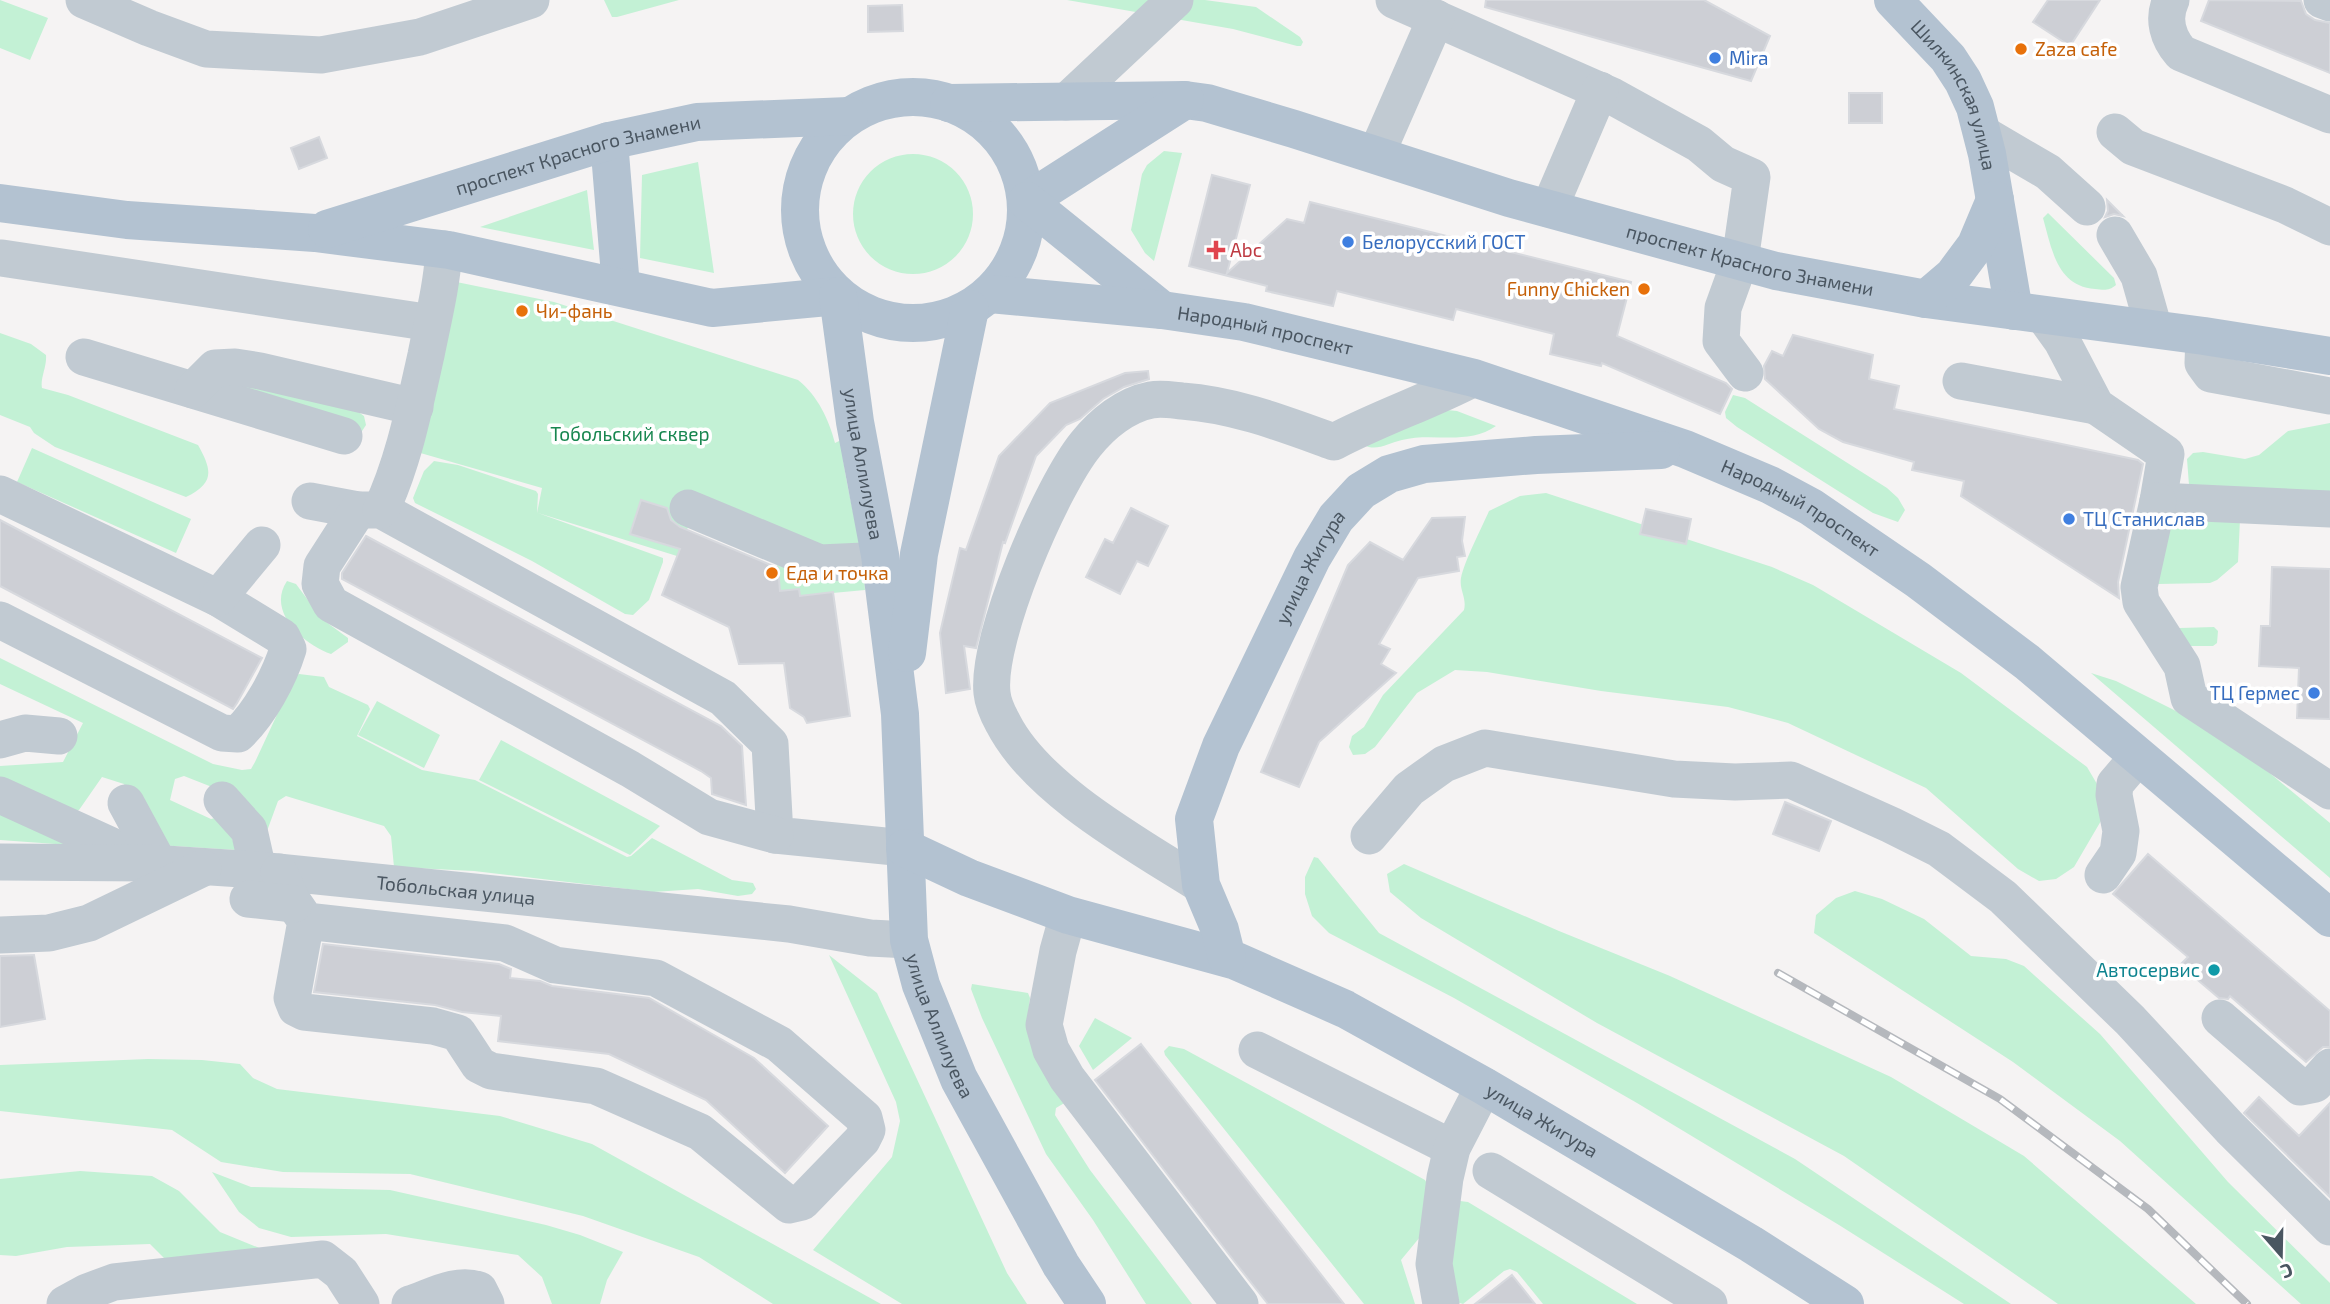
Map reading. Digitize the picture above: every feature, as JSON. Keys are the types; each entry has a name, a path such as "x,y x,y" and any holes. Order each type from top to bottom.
{"main road":[{"name":"Шилкинская улица","path":"1893,0 1948,58 1975,107 1983,134 1995,200 2029,314"},
{"path":"911,97 950,103 979,118 1003,140 1019,169 1027,201 1026,227 1019,252 1007,275 980,302 937,321 902,323 867,315 838,296 817,272 804,243 799,212 805,175 822,142 849,116 879,102 911,97"},
{"name":"проспект Красного Знамени","path":"950,103 1185,100 1207,103 1549,209 1776,271 1926,299 2204,336 2330,356"},
{"path":"1027,201 1185,100"},
{"name":"проспект Красного Знамени","path":"315,233 609,141 697,122 849,116"},
{"path":"609,141 621,287"},
{"path":"445,194 443,209 447,249"},
{"name":"Шилкинская улица","path":"1926,299 1953,276 1976,245 1995,200"},
{"name":"Народный проспект","path":"1027,201 1162,310"},
{"name":"проспект Красного Знамени","path":"0,203 127,220 315,233 447,249 712,308 838,296"},
{"name":"улица Аллилуева","path":"838,296 855,422 880,555 900,714 909,940 921,985 959,1079 1061,1265 1087,1304"},
{"name":"Народный проспект","path":"980,302 1162,310 1244,322 1474,378 1685,449 1770,485 1811,507 1907,573 2027,662 2330,918"},
{"name":"улица Аллилуева","path":"900,714 919,554 980,302"},
{"name":"улица Жигура","path":"1227,958 1220,930 1201,885 1194,819 1221,746 1312,558 1336,518 1361,491 1389,474 1424,464 1536,455 1685,449"},
{"name":"улица Жигура","path":"905,848 969,878 1068,915 1227,958 1345,1009 1484,1086 1751,1244 1845,1304"}],"street":[{"path":"83,0 206,48 321,55 420,37 531,0"},
{"path":"1066,102 1175,0"},
{"path":"1394,0 1600,90 1699,144 1723,164 1752,177 1740,261 1723,308 1721,341 1745,373"},
{"path":"2171,0 2167,8 2167,28 2171,42 2181,53 2330,115"},
{"path":"2322,0 2330,3"},
{"path":"1376,155 1436,18"},
{"path":"1549,209 1600,90"},
{"path":"2115,132 2133,147 2285,205 2330,227"},
{"path":"1983,134 2048,172 2087,207"},
{"path":"2115,235 2139,276 2154,329"},
{"path":"447,249 415,407 393,483 322,566 320,584 331,604 630,769 709,817 775,835 905,848"},
{"path":"2,258 432,323"},
{"path":"2029,314 2062,341 2096,406"},
{"path":"2204,336 2203,359 2211,374 2330,396"},
{"path":"84,357 344,436"},
{"path":"193,390 215,369 235,367 415,407"},
{"path":"1201,885 1106,825 1026,760 997,710 992,694 1000,634 1028,554 1068,469 1085,445 1108,422 1149,400 1178,400 1231,406 1334,442 1429,401 1474,378"},
{"path":"1961,381 2096,406 2166,454 2139,587 2141,603 2182,666 2189,698 2330,791"},
{"path":"0,494 218,598 282,637 288,649 251,722 238,734 222,733 0,620"},
{"path":"310,501 370,510 723,698 770,744 775,835"},
{"path":"2158,501 2330,509"},
{"path":"688,508 820,563 864,561 880,555"},
{"path":"218,598 262,545"},
{"path":"0,740 25,733 59,736"},
{"path":"1369,836 1409,789 1444,764 1485,748 1674,779 1735,782 1791,780 1939,849 2003,897 2130,1020 2230,1128 2330,1227"},
{"path":"2103,875 2118,853 2121,831 2114,795 2115,784 2138,757"},
{"path":"0,795 154,864"},
{"path":"222,800 249,830 277,893 292,998 296,1008 304,1012 433,1026 458,1033 479,1065 491,1071 596,1086 700,1132 789,1205 802,1202 862,1140 867,1130 864,1118 779,1044 656,978 555,965 505,943 277,893"},
{"path":"126,803 154,864"},
{"name":"Тобольская улица","path":"0,862 207,866 277,893 789,924 870,938 909,940"},
{"path":"0,935 49,933 89,923 207,866"},
{"path":"1068,915 1044,1025 1051,1050 1068,1078 1240,1304"},
{"path":"2220,1018 2300,1087 2315,1084 2330,1066"},
{"path":"1257,1050 1452,1147"},
{"path":"1441,1304 1434,1264 1441,1201 1452,1147 1484,1086"},
{"path":"1491,1171 1709,1304"},
{"path":"76,1298 114,1282 189,1276 323,1259 341,1273 361,1304"},
{"path":"410,1304 456,1288 469,1287 479,1290 486,1304"},
{"path":"76,1298 138,1304"}],"green space":[{"path":"0,0 48,18 30,60 0,48"},
{"path":"604,0 679,0 612,17"},
{"path":"1067,0 1205,0 1256,7 1300,37 1303,42 1301,46 1297,46 1233,29"},
{"path":"1164,151 1182,153 1154,261 1145,253 1131,230 1142,174 1147,165"},
{"path":"913,154 936,158 956,171 969,191 973,214 969,237 956,257 936,270 913,274 890,270 870,257 857,237 853,214 857,191 870,171 890,158"},
{"path":"698,162 714,273 640,258 642,175"},
{"path":"587,190 594,250 480,227"},
{"path":"2048,213 2114,278 2116,285 2104,290 2095,289 2082,286 2064,274 2053,254 2043,218"},
{"name":"Тобольский сквер","path":"442,279 554,302 798,380 822,409 835,443 841,440 865,590 800,596 798,589 780,591 777,563 688,527 677,556 538,513 663,558 649,600 633,615 625,614 532,561 415,503 413,498 424,471 434,461 458,465 536,491 537,513 542,488 403,448"},
{"path":"0,333 31,344 46,355 42,388 68,395 198,445 208,469 206,481 186,497 55,447 34,433 30,427 0,415"},
{"path":"224,377 350,406 364,416 366,425 360,434 240,398"},
{"path":"1733,395 1745,398 1887,488 1898,498 1905,510 1898,522 1873,513 1737,427 1726,418 1725,412"},
{"path":"1447,410 1457,411 1496,426 1474,436 1414,438 1378,447 1364,445"},
{"path":"2330,423 2330,495 2189,485 2187,459 2193,453 2203,452 2245,459 2259,455 2288,431"},
{"path":"32,448 191,519 176,553 17,482"},
{"path":"1546,493 1772,567 1813,585 1961,673 2087,767 2097,784 2105,814 2074,867 2056,879 2039,881 2018,869 1926,788 1788,723 1728,707 1601,691 1487,672 1455,670 1417,693 1375,747 1365,754 1353,755 1349,747 1352,736 1364,727 1383,695 1464,610 1461,578 1489,511 1520,496"},
{"path":"2162,510 2240,519 2238,562 2210,583 2158,584"},
{"path":"287,581 296,584 322,619 348,638 348,642 331,654 310,643 291,626 281,604"},
{"path":"2214,627 2218,631 2217,643 2213,646 2180,646 2175,631 2180,628"},
{"path":"0,658 213,764 242,770 251,769 255,762 295,676 299,674 324,677 329,687 368,705 370,709 357,736 422,770 475,780 627,857 652,838 732,880 753,883 756,889 752,894 738,896 698,889 653,892 474,871 394,867 391,836 384,826 286,796 278,801 263,842 217,789 184,776 175,779 170,800 211,819 215,818 221,806 236,850 158,845 151,841 124,784 102,777 79,810 72,813 0,787 0,766 63,762 83,723 0,684"},
{"path":"2091,673 2116,681 2180,713 2202,717 2330,823 2330,878"},
{"path":"377,701 440,735 424,768 358,735"},
{"path":"501,740 660,826 630,855 479,780"},
{"path":"0,808 83,846 0,840"},
{"path":"1314,857 1318,858 1379,933 1795,1159 2011,1304 1964,1304 1637,1103 1454,998 1329,933 1312,916 1305,894 1305,877"},
{"path":"1404,864 1670,976 1891,1077 2024,1156 2196,1304 2058,1304 1844,1156 1597,1023 1421,918 1390,892 1387,874"},
{"path":"1855,891 1882,899 1924,919 1971,956 2006,959 2024,966 2100,1034 2228,1182 2330,1283 2330,1304 2301,1304 2120,1141 2013,1062 1814,933 1816,915 1836,898"},
{"path":"829,955 877,993 1007,1273 1027,1304 902,1304 813,1250 892,1157 900,1121 896,1102"},
{"path":"972,984 1028,993 1030,998 1027,1022 1066,1102 1056,1108 1055,1115 1090,1170 1192,1304 1146,1304 1093,1220 1046,1154 982,1018 971,989"},
{"path":"1095,1018 1132,1038 1093,1070 1079,1046"},
{"path":"1169,1046 1184,1049 1425,1180 1429,1187 1420,1237 1401,1260 1415,1304 1364,1304 1165,1055 1164,1051"},
{"path":"148,1059 240,1064 253,1078 277,1089 500,1116 592,1144 881,1304 773,1304 699,1257 583,1216 410,1174 283,1172 221,1162 172,1130 0,1111 0,1065"},
{"path":"80,1171 152,1176 179,1191 220,1232 274,1254 172,1266 150,1244 67,1247 16,1256 0,1255 0,1179"},
{"path":"212,1172 251,1187 390,1190 546,1225 623,1252 607,1280 600,1304 552,1304 542,1277 518,1255 386,1234 291,1237 259,1228 239,1212"},
{"path":"1460,1201 1468,1202 1637,1304 1543,1304 1517,1272 1510,1269 1463,1304 1454,1301 1446,1258"}],"building":[{"name":"Mira","path":"1486,0 1704,0 1770,36 1751,81 1485,7"},
{"path":"2048,0 2100,0 2070,46 2033,22"},
{"path":"2209,0 2301,1 2306,14 2315,20 2330,23 2330,73 2201,21"},
{"path":"902,5 903,31 868,32 868,6"},
{"path":"1849,93 1882,93 1882,123 1849,123"},
{"path":"319,137 327,158 299,169 291,148"},
{"path":"1212,175 1250,185 1227,273 1287,219 1304,223 1310,202 1631,282 1617,336 1726,383 1732,389 1720,414 1602,363 1601,366 1550,354 1554,334 1456,309 1453,320 1337,291 1333,306 1266,291 1267,286 1189,266"},
{"path":"2107,200 2123,216 2114,214 2105,217 2108,211"},
{"name":"ТЦ Станислав","path":"1793,335 1873,355 1869,379 1899,386 1894,409 2138,460 2143,464 2118,582 2119,598 1961,496 1964,481 1912,470 1914,462 1843,442 1819,429 1765,379 1764,366 1772,351 1783,356"},
{"path":"1148,371 1149,379 1124,387 1103,399 1080,419 1066,425 1036,456 1005,543 1003,542 976,648 964,646 970,689 946,693 940,633 960,548 966,550 999,456 1050,403 1125,373"},
{"path":"641,500 667,508 671,520 680,527 778,568 780,591 799,589 800,596 833,592 850,716 807,723 804,717 790,708 784,663 739,664 729,627 662,595 680,549 630,534"},
{"path":"1131,508 1168,526 1148,566 1137,561 1120,594 1086,577 1105,539 1113,543"},
{"path":"1646,509 1691,519 1686,544 1640,534"},
{"path":"1465,517 1462,541 1465,556 1457,557 1459,571 1418,578 1379,644 1390,649 1381,664 1396,673 1319,742 1299,787 1261,772 1348,565 1370,542 1403,560 1432,518"},
{"path":"0,520 262,658 233,709 0,586"},
{"path":"366,536 721,726 742,746 746,805 712,794 711,778 701,771 342,579 342,573"},
{"path":"2272,567 2330,569 2330,719 2297,718 2299,668 2259,666 2261,626 2270,626"},
{"path":"1785,802 1831,821 1819,851 1773,834"},
{"path":"2148,854 2330,1011 2330,1047 2323,1047 2306,1062 2230,996 2228,999 2219,998 2180,965 2188,957 2113,894"},
{"path":"323,944 499,964 511,969 510,978 649,998 754,1058 828,1126 785,1173 706,1100 609,1054 498,1041 501,1016 462,1012 435,1005 314,992"},
{"path":"34,955 45,1019 0,1027 0,956"},
{"path":"1141,1044 1344,1304 1268,1304 1234,1261 1095,1080"},
{"path":"2259,1097 2299,1136 2330,1103 2330,1197 2244,1113"},
{"path":"1512,1275 1535,1304 1475,1304"}],"railway":[{"path":"1778,973 2000,1099 2148,1209 2247,1304"}],"place":[{"name":"Zaza cafe","path":"2021,49"},
{"name":"Mira","path":"1715,58"},
{"name":"Белорусский ГОСТ","path":"1348,242"},
{"name":"Abc","path":"1216,250"},
{"name":"Funny Chicken","path":"1644,289"},
{"name":"Чи-фань","path":"522,311"},
{"name":"ТЦ Станислав","path":"2069,519"},
{"name":"Еда и точка","path":"772,573"},
{"name":"ТЦ Гермес","path":"2314,693"},
{"name":"Автосервис","path":"2214,970"}]}
